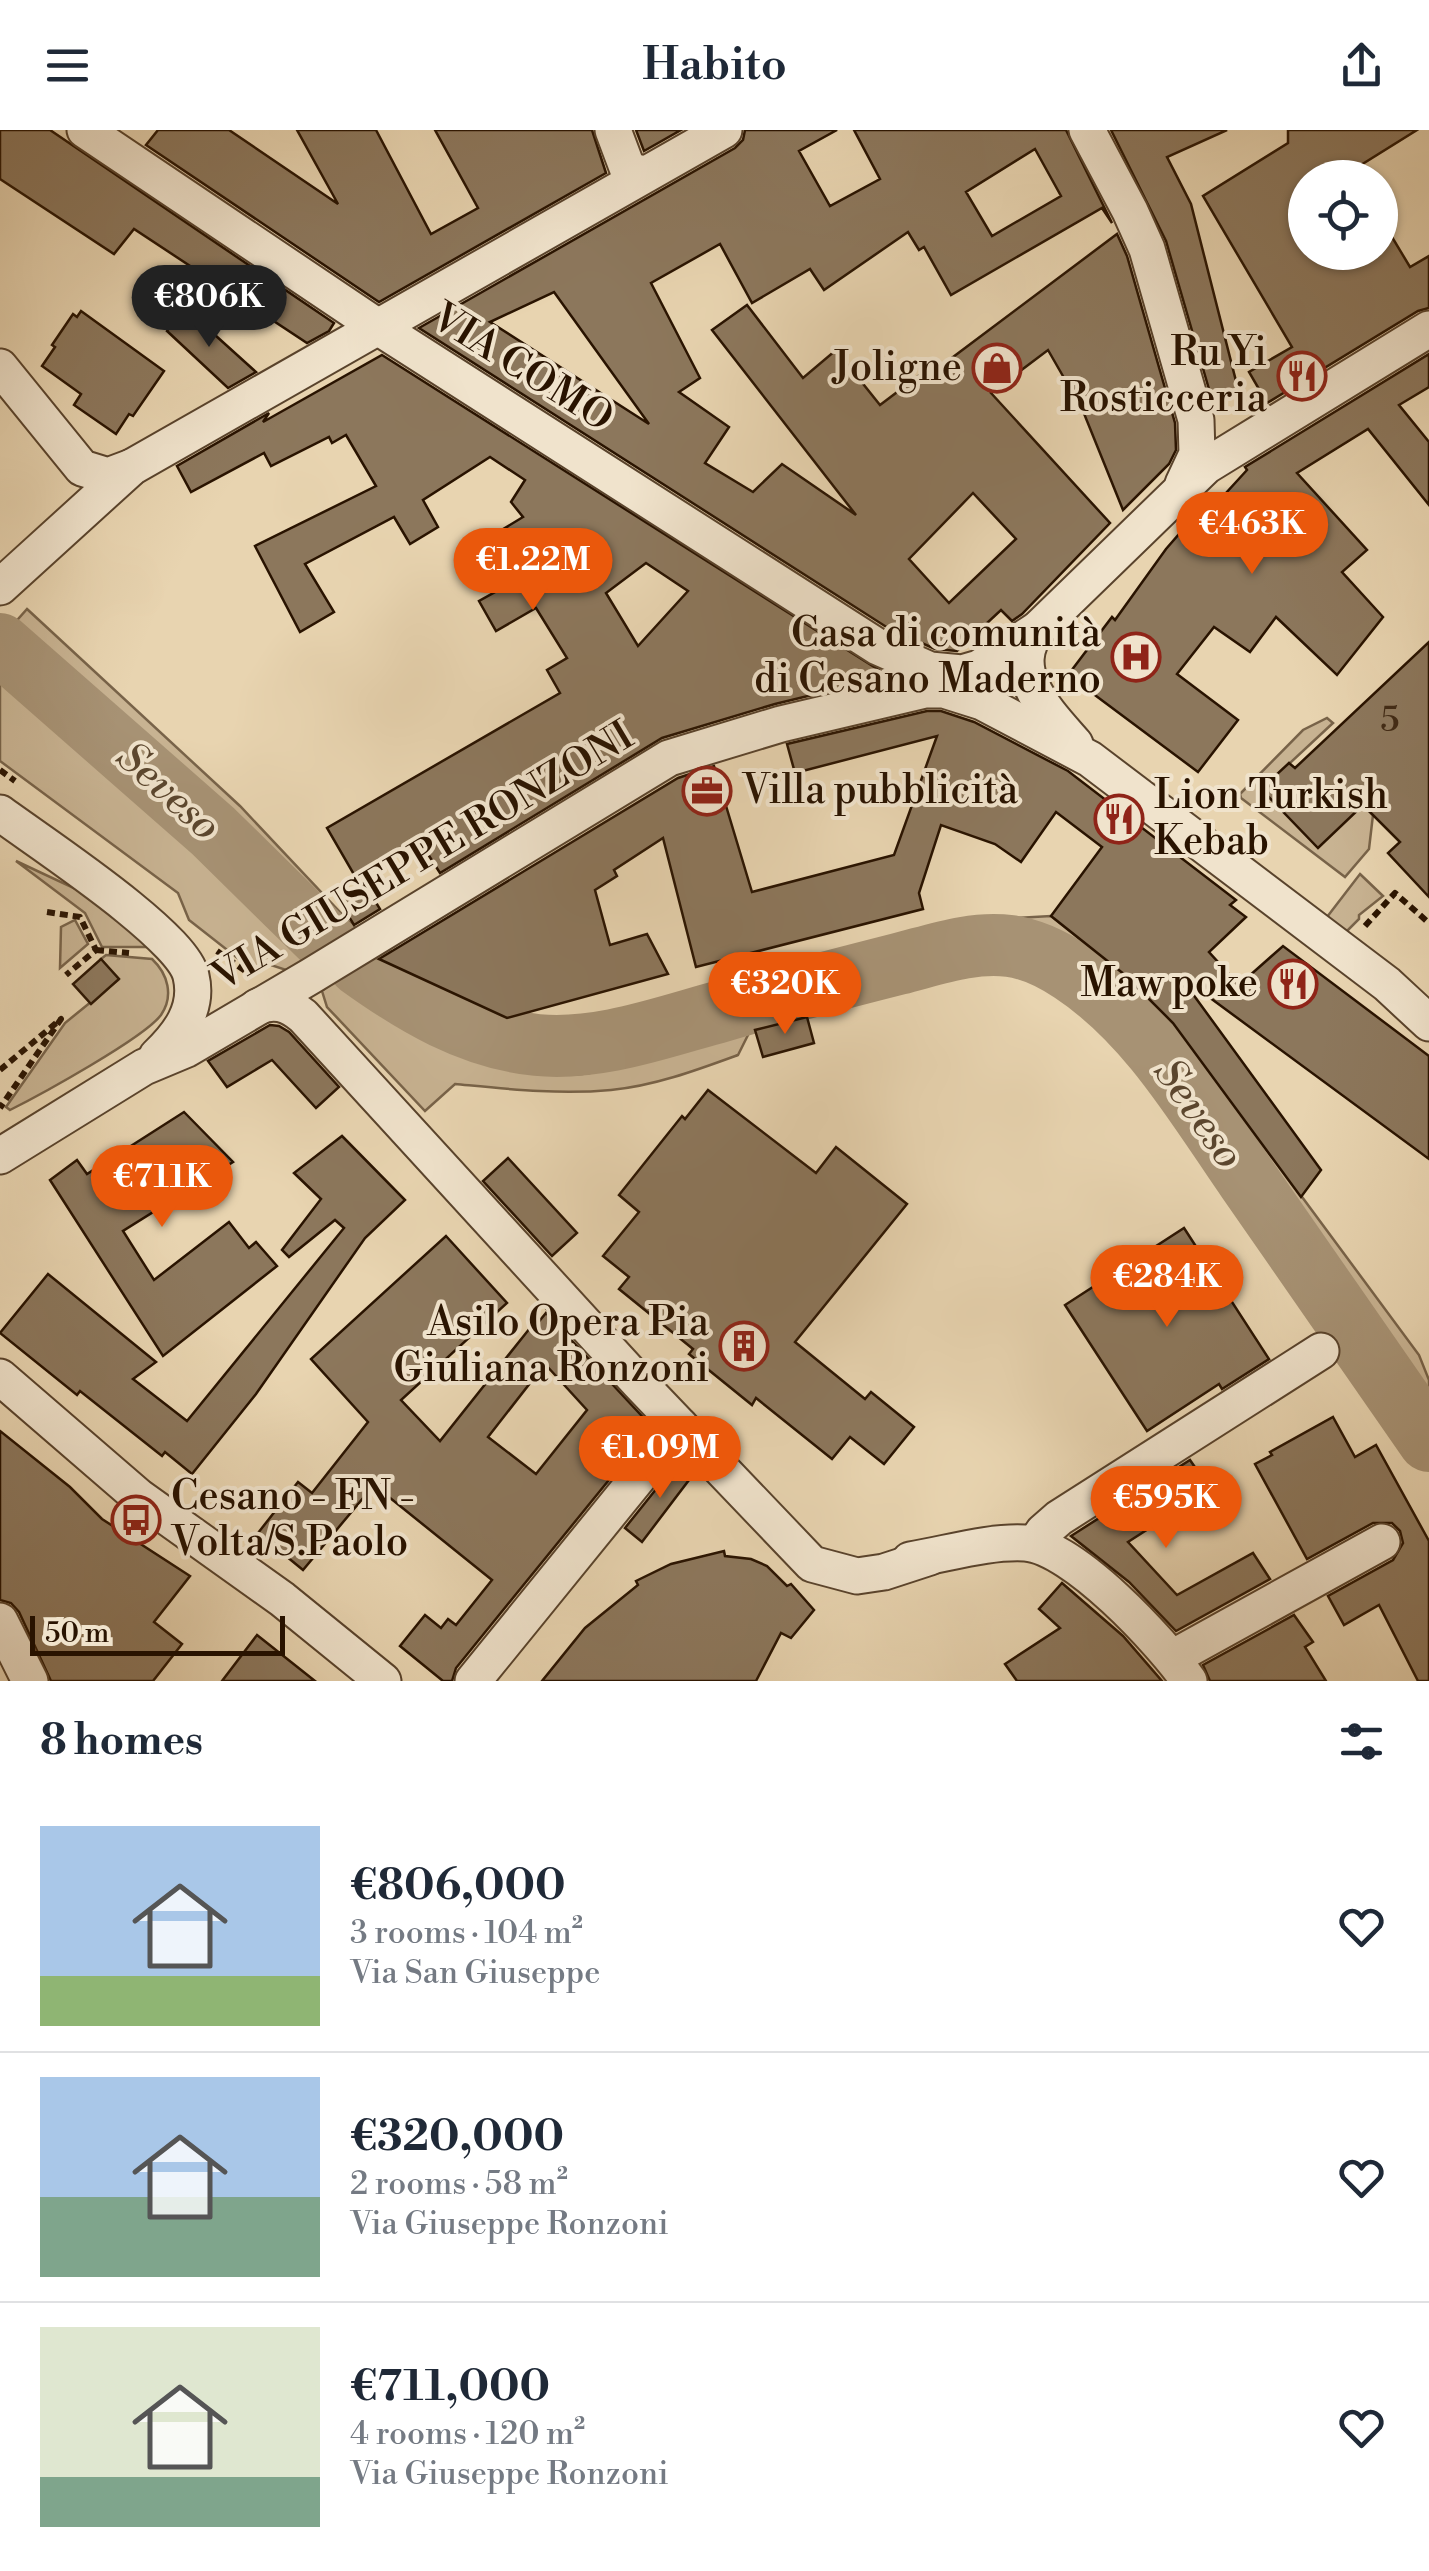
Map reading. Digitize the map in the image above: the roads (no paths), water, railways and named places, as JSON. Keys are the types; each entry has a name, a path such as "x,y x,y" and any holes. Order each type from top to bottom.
{"street":[{"name":"VIA COMO","path":"85,130 124,140 378,327 878,646 918,680"},
{"path":"613,130 628,170 644,174"},
{"path":"0,368 82,468 100,476 121,474 724,130"},
{"path":"1087,130 1146,249 1196,420 1197,454 1174,495"},
{"path":"918,680 971,671 1038,629 1206,466 1429,329"},
{"path":"62,530 71,518 75,502 76,477 68,455"},
{"path":"8,580 132,467"},
{"path":"1038,629 1025,657 1028,680 1042,703 1090,759"},
{"path":"918,680 998,708 1090,759 1387,984 1429,1023"},
{"name":"VIA GIUSEPPE RONZONI","path":"0,1156 144,1067 186,1049 311,976 669,758 918,680"},
{"path":"0,812 148,924 184,959 192,984 190,1011 174,1038 144,1067"},
{"path":"1387,984 1402,988 1429,979"},
{"path":"257,1007 271,1002 282,1004 303,1016 812,1564 857,1576 930,1557 1006,1544 1035,1544 1060,1554 1076,1566 1180,1670 1382,1542"},
{"path":"1035,1544 1058,1518 1321,1351"},
{"path":"0,1377 124,1485 274,1593 382,1681"},
{"path":"473,1681 680,1426"},
{"path":"0,1621 30,1681"}],"waterway":[{"name":"Seveso","path":"0,644 213,831 330,946"},
{"name":"Seveso","path":"359,965 421,1006 465,1027 512,1041 560,1046 631,1036 953,950 996,945 1018,947 1043,956 1099,992 1148,1040 1429,1441"}],"place":[{"name":"Joligne","path":"997,368"},
{"name":"Ru Yi Rosticceria","path":"1302,376"},
{"name":"Casa di comunità di Cesano Maderno","path":"1136,657"},
{"name":"Villa pubblicità","path":"707,791"},
{"name":"Lion Turkish Kebab","path":"1119,819"},
{"name":"Maw poke","path":"1293,984"},
{"name":"Asilo Opera Pia Giuliana Ronzoni","path":"744,1346"},
{"name":"Cesano - FN - Volta/S.Paolo","path":"136,1520"}]}
